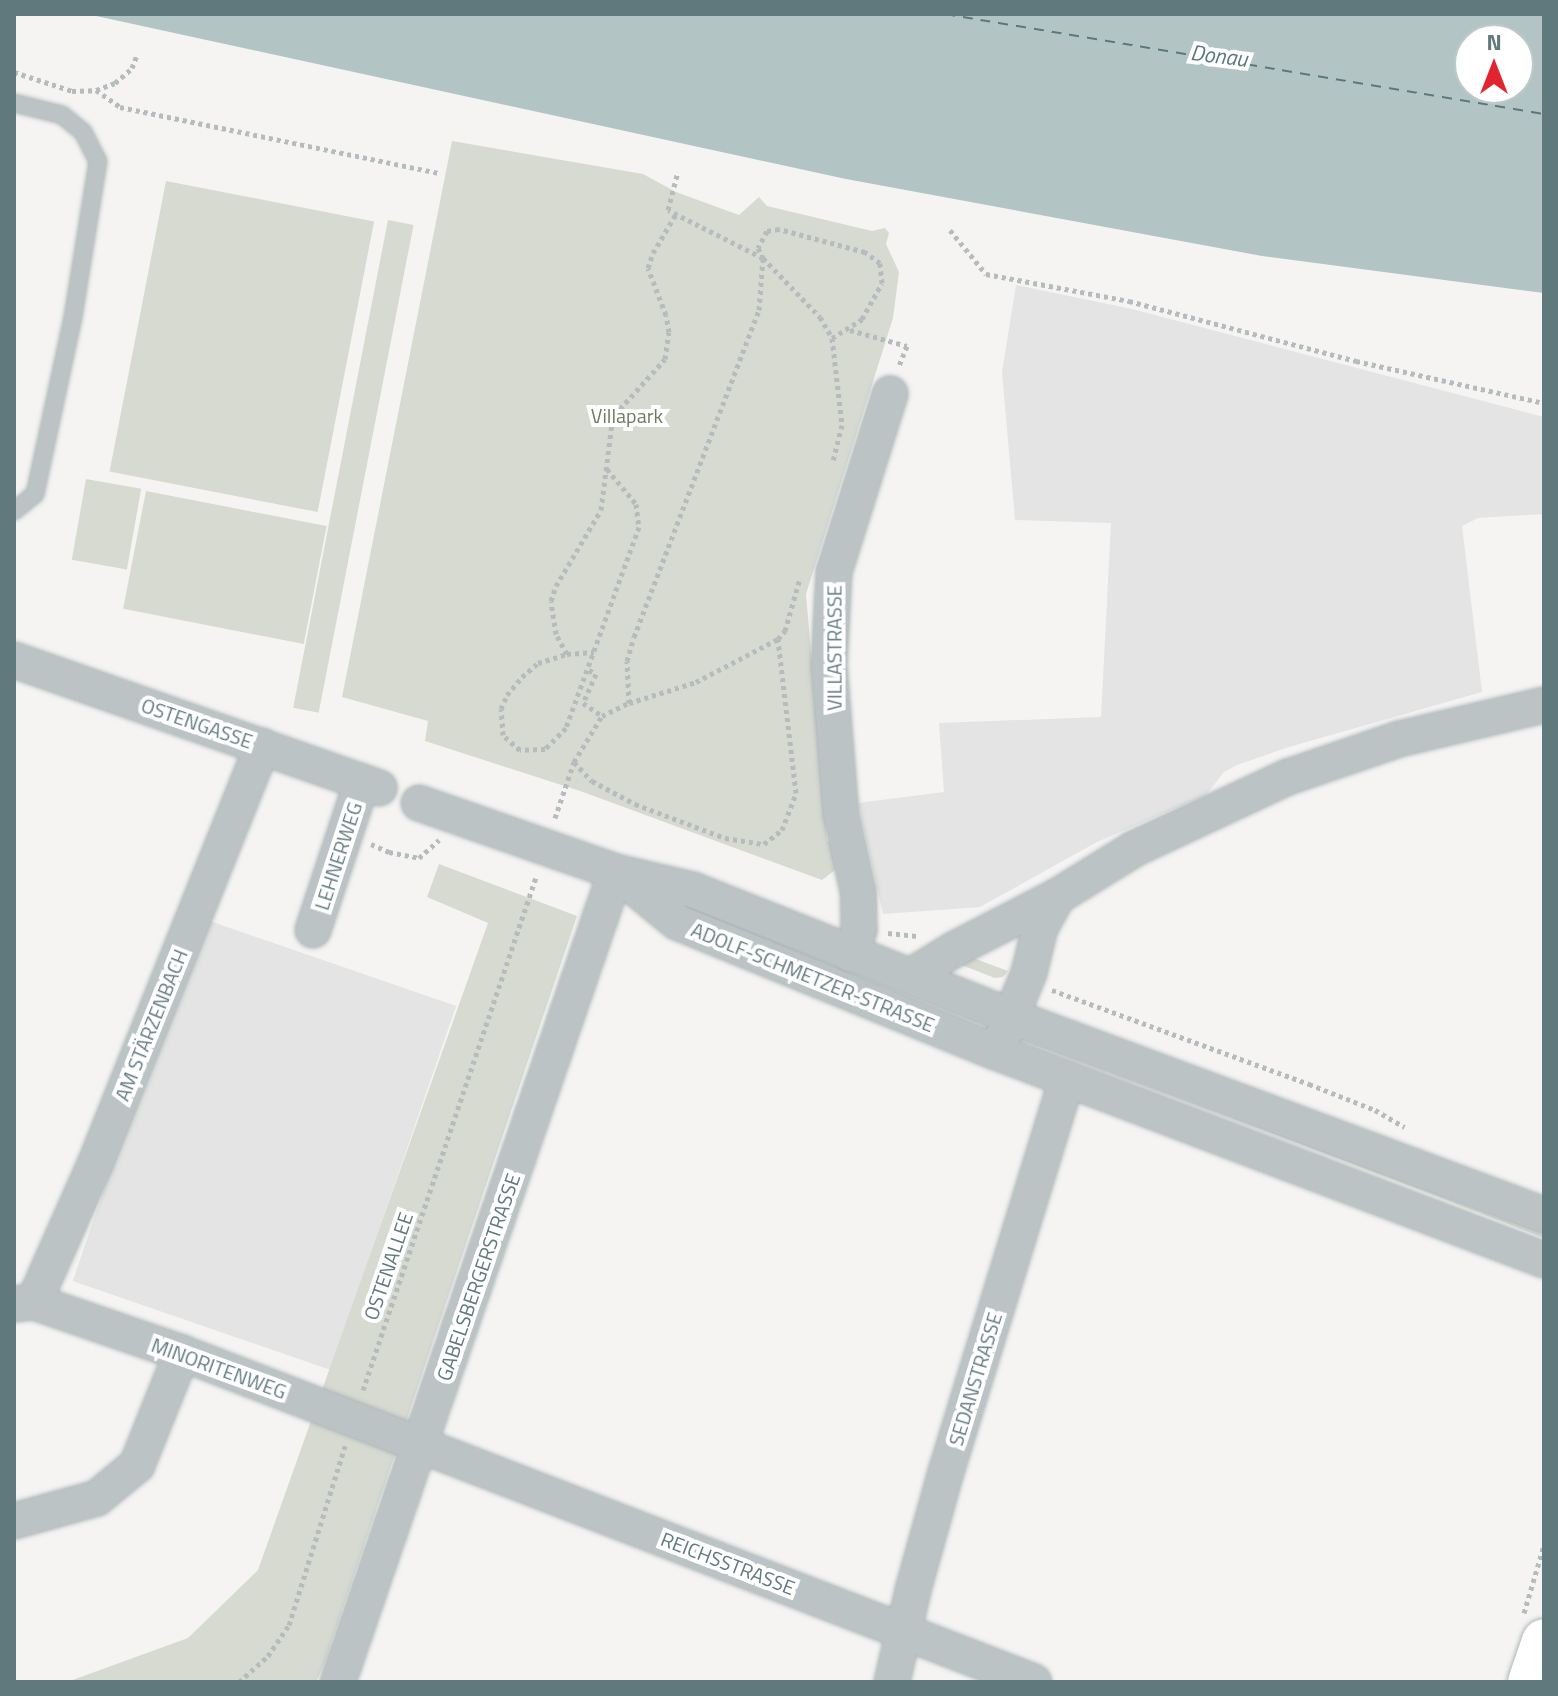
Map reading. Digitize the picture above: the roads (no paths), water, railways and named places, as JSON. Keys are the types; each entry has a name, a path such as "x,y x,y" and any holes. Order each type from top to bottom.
{"main road":[{"path":"1530,1682 1544,1641"}],"street":[{"name":"VILLASTRASSE","path":"850,954 859,930 858,891 841,814 830,681 834,572 890,394"},
{"name":"OSTENGASSE","path":"14,660 370,785"},
{"path":"911,976 955,949 1058,896 1134,849 1288,777 1412,735 1544,705"},
{"name":"AM STÄRZENBACH","path":"24,1303 96,1162 262,746"},
{"name":"LEHNERWEG","path":"313,930 346,831 370,785"},
{"path":"419,803 616,872"},
{"name":"ADOLF-SCHMETZER-STRASSE","path":"616,872 693,890 1012,1017 1544,1215"},
{"name":"ADOLF-SCHMETZER-STRASSE","path":"616,872 677,922 996,1052 1544,1260"},
{"name":"GABELSBERGERSTRASSE","path":"338,1682 616,872"},
{"path":"996,1052 1029,973 1040,928 1058,896"},
{"name":"SEDANSTRASSE","path":"892,1682 946,1472 1067,1079"},
{"name":"MINORITENWEG","path":"24,1303 182,1353 421,1445"},
{"path":"14,1521 97,1498 137,1465 182,1353"},
{"name":"REICHSSTRASSE","path":"421,1445 1034,1682"}],"lane":[{"path":"14,103 62,115 83,132 98,161 73,317 35,494 14,511"}],"water":[{"name":"Donau","path":"87,14 1544,14 1544,293 1262,256 846,179"}],"park label":[{"name":"Villapark","path":"627,415"}]}
